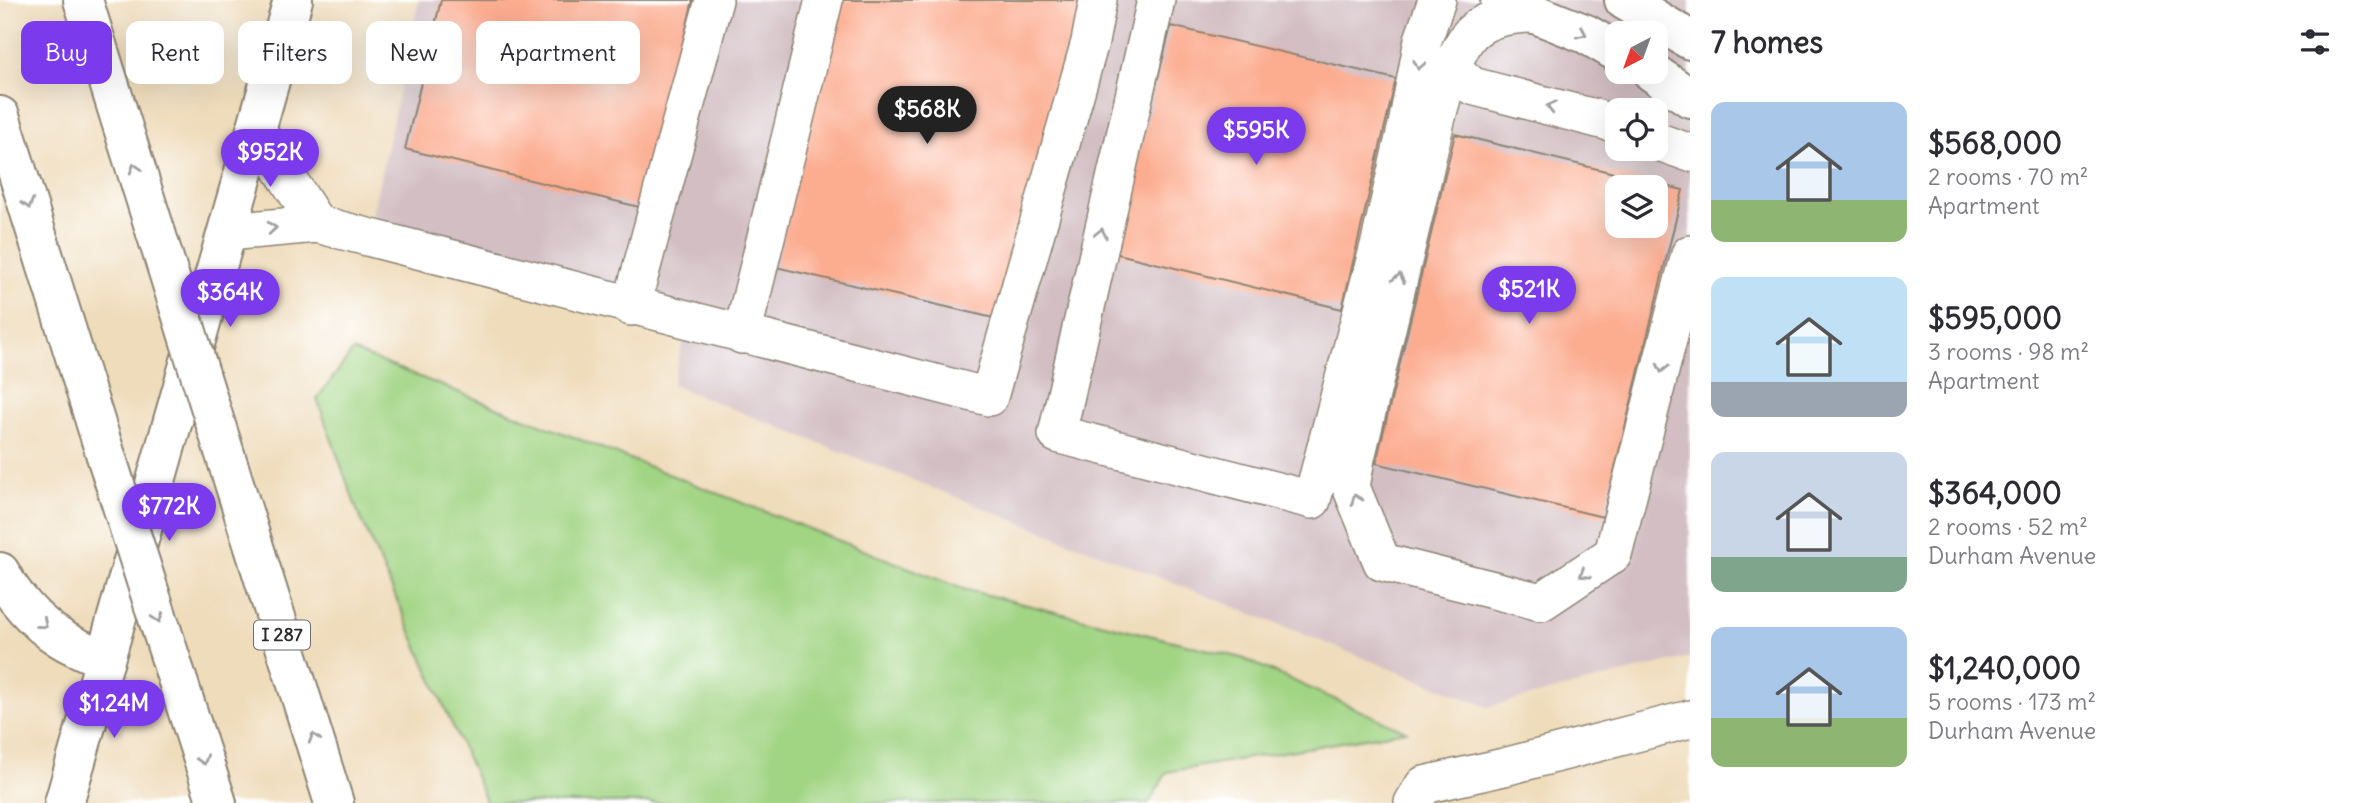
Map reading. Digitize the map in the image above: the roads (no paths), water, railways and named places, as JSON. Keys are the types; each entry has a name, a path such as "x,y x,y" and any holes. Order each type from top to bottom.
{"main road":[{"name":"I 287","path":"83,0 334,803"},
{"path":"64,803 293,0"},
{"path":"1500,0 1586,34 1605,45"},
{"path":"1634,1 1690,40"},
{"path":"1668,83 1690,98"},
{"path":"0,116 217,803"},
{"path":"0,572 38,621 59,638 105,660"}],"lane":[{"path":"631,307 714,0"},
{"path":"742,335 824,0"},
{"path":"227,232 317,224 989,397 1086,55 1098,0"},
{"path":"1156,0 1056,434 1312,500 1380,242 1423,40 1437,0"},
{"path":"1535,14 1515,14 1487,22 1473,31 1452,68 1435,127 1351,487 1381,562 1541,603 1613,554 1690,254"},
{"path":"1452,68 1472,86 1605,121"},
{"path":"256,129 317,224"},
{"path":"1668,145 1690,153"},
{"path":"1413,803 1424,785 1690,719"}]}
